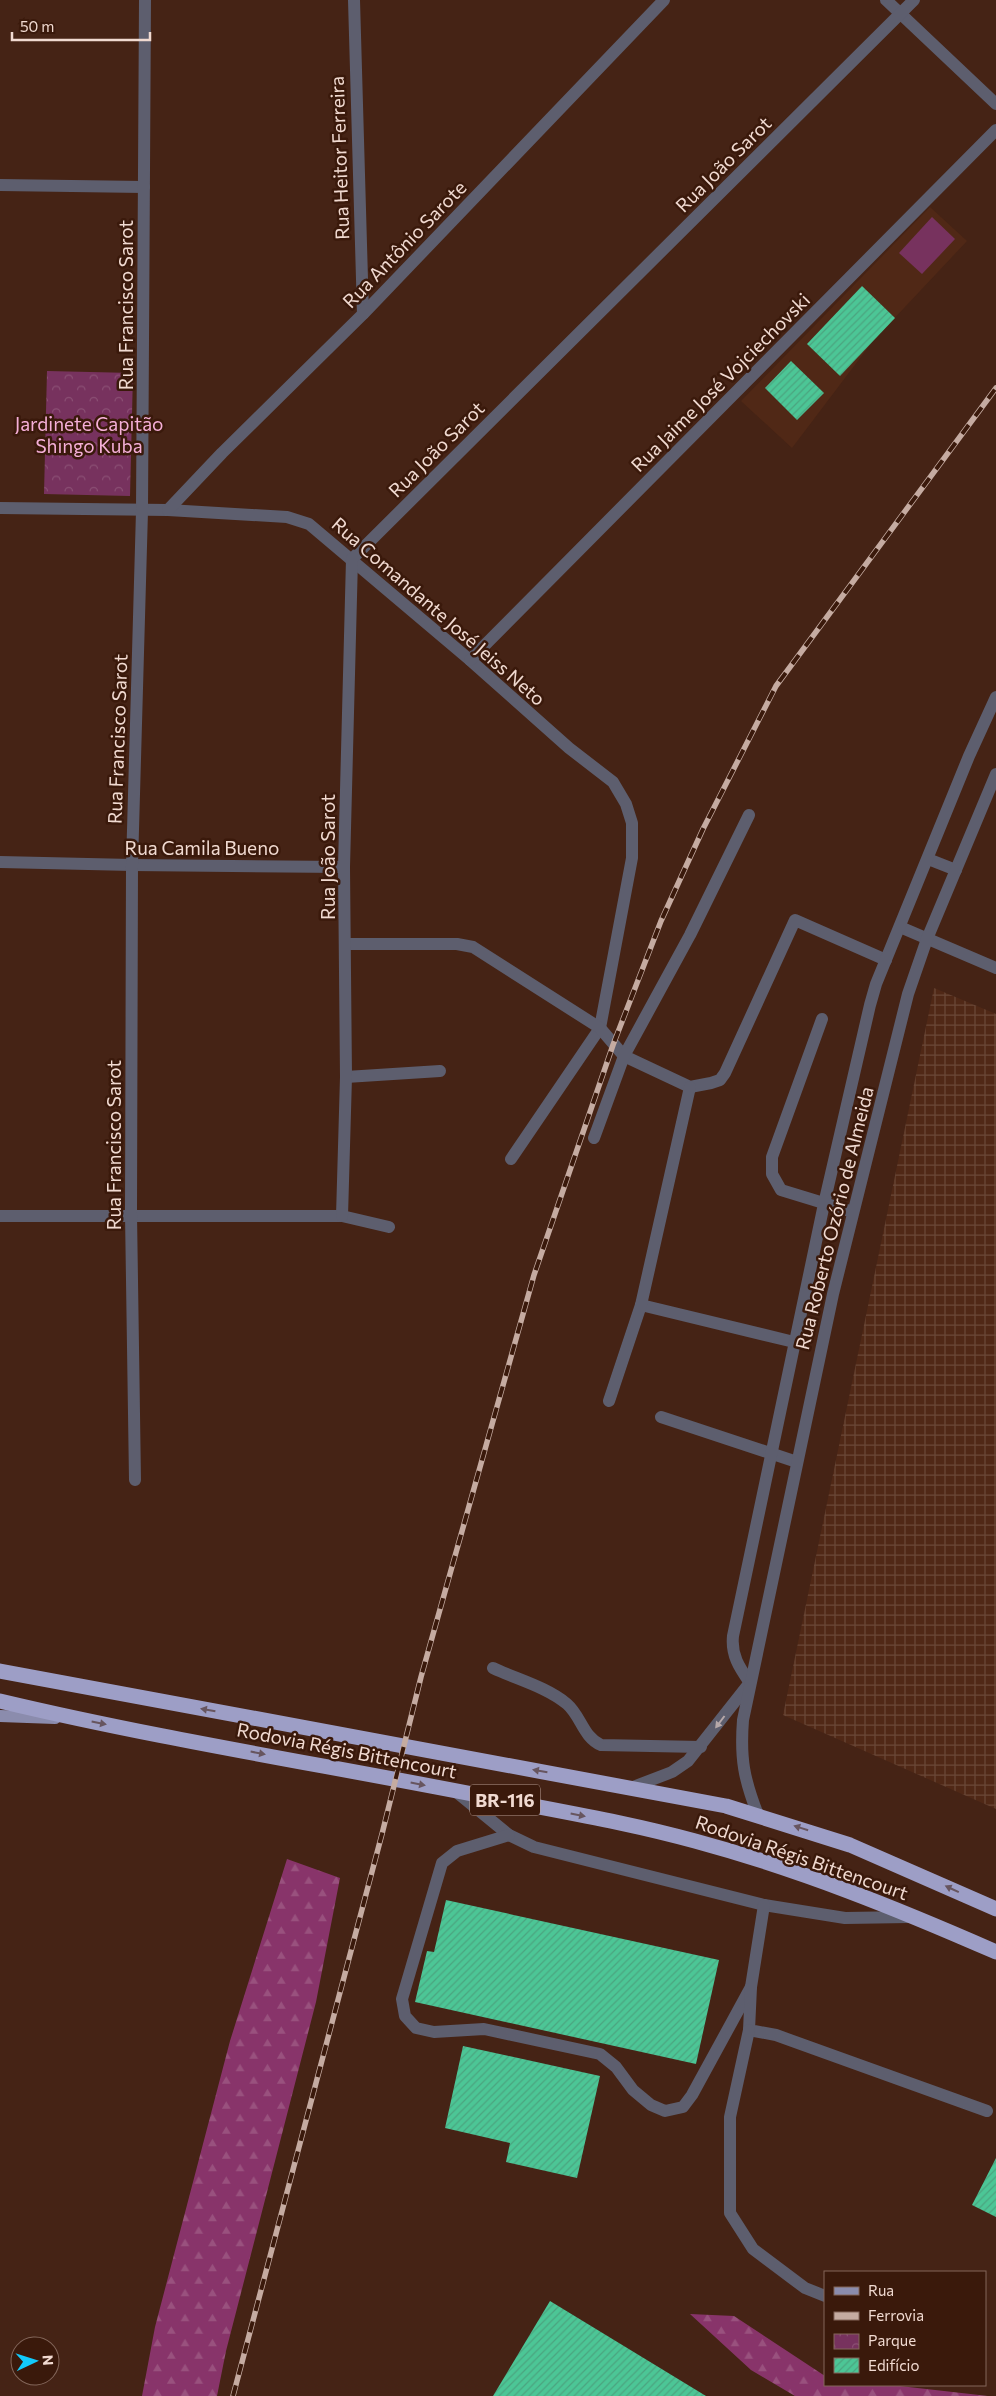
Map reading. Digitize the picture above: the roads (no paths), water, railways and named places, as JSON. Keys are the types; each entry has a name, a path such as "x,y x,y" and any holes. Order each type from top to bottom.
{"highway":[{"name":"Rodovia Régis Bittencourt","path":"2,1671 726,1806 850,1845 996,1909"},
{"name":"Rodovia Régis Bittencourt","path":"0,1701 76,1719 454,1790 636,1826 694,1840 821,1881 915,1917 996,1952"}],"main road":[{"path":"0,1716 76,1719"}],"street":[{"name":"Rua Francisco Sarot","path":"135,1480 131,1214 132,865 142,511 145,0"},
{"name":"Rua Heitor Ferreira","path":"354,0 363,314"},
{"name":"Rua Antônio Sarote","path":"168,510 222,453 363,314 664,0"},
{"path":"886,0 996,104"},
{"name":"Rua João Sarot","path":"342,1216 346,1077 344,867 352,559 914,0"},
{"name":"Rua Jaime José Vojciechovski","path":"470,660 996,130"},
{"path":"0,185 144,187"},
{"name":"Rua Comandante José Jeiss Neto","path":"0,508 168,510 287,517 309,524 470,660 569,748 613,782 626,804 632,824 632,858 600,1028"},
{"path":"750,1683 736,1662 732,1649 733,1636 794,1342 870,1005 886,960 968,756 996,697"},
{"name":"Rua Roberto Ozório de Almeida","path":"758,1815 743,1769 743,1720 852,1212 908,994 927,939 996,774"},
{"path":"594,1138 624,1056 690,935 749,815"},
{"path":"928,859 956,870"},
{"name":"Rua Camila Bueno","path":"0,862 344,867"},
{"path":"345,944 457,944 473,947 600,1028 624,1056 690,1086 720,1080 725,1073 795,920 886,960"},
{"path":"900,927 996,968"},
{"path":"822,1019 772,1157 772,1174 781,1190 852,1212"},
{"path":"510,1159 600,1028"},
{"path":"346,1077 440,1071"},
{"path":"608,1401 641,1305 690,1086"},
{"path":"0,1216 131,1214 342,1216 388,1227"},
{"path":"641,1305 794,1342"},
{"path":"661,1417 797,1462"},
{"path":"493,1668 558,1698 569,1706 592,1742 600,1745 701,1748"},
{"name":"Rua Roberto Ozório de Almeida","path":"634,1788 672,1772 688,1761 701,1748 750,1683"},
{"path":"454,1790 509,1835 534,1848 764,1905 845,1918 915,1917"},
{"path":"509,1835 457,1851 442,1863 402,1999 404,2016 416,2028 434,2032 484,2029 600,2054 616,2067 632,2090 651,2105 665,2111 683,2107 692,2095 752,1987"},
{"path":"764,1905 752,1987 749,2030 730,2117 730,2213 753,2249 805,2288 824,2296"},
{"path":"749,2030 776,2036 987,2111"}],"railway":[{"path":"233,2396 382,1834 421,1677 534,1275 613,1045 661,921 703,829 776,686 996,388"}],"park label":[{"name":"Jardinete Capitão Shingo Kuba","path":"89,434"}]}
